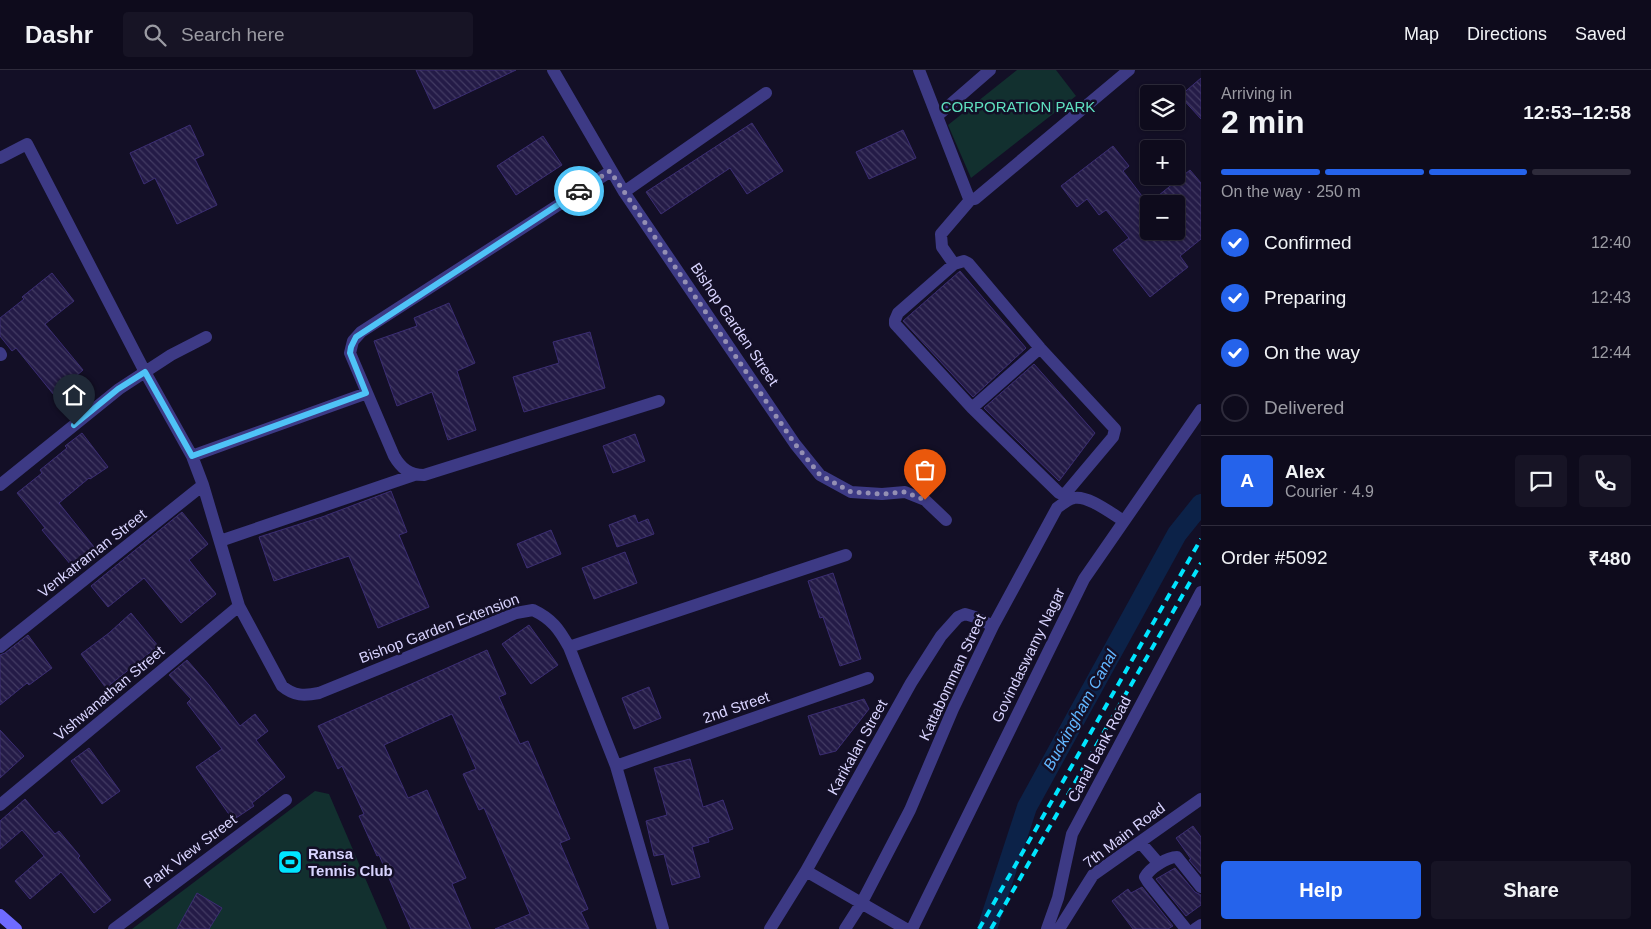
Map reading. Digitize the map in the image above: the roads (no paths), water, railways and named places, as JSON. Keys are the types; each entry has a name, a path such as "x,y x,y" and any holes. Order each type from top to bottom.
{"street":[{"name":"Bishop Garden Street","path":"552,70 610,171 795,444 820,475 851,492 882,494 905,492 925,500 946,520"},
{"path":"920,70 968,196 971,199"},
{"path":"937,116 990,70"},
{"path":"954,264 942,247 941,234 971,199 975,199 1129,70"},
{"path":"624,192 766,92"},
{"name":"Bishop Garden Extension","path":"0,158 27,144 145,372 192,456 203,485 239,606 282,686 289,692 299,695 319,693 516,613 534,610 550,619 570,647 616,766 663,929"},
{"path":"414,475 399,465 366,393 350,353 356,337 610,171"},
{"path":"964,261 968,263 1040,348 1116,429 1113,437 1065,494 1059,493 972,408 898,328 894,320 898,313 954,264 964,261"},
{"path":"0,485 118,389 171,355 206,337"},
{"path":"972,408 1040,348"},
{"path":"192,456 366,393"},
{"path":"220,541 414,475 424,475 659,400"},
{"name":"Govindaswamy Nagar","path":"912,929 1084,579 1201,410"},
{"name":"Venkatraman Street","path":"0,647 203,485"},
{"name":"Kattabomman Street","path":"845,929 861,904 910,810 953,709 992,626 1057,508 1073,498 1082,498 1124,521"},
{"path":"570,647 846,555"},
{"name":"Canal Bank Road","path":"1047,929 1058,898 1072,834 1201,592"},
{"name":"Vishwanathan Street","path":"0,805 239,606"},
{"name":"Karikalan Street","path":"770,929 806,871 906,692 941,636 958,617 965,614 992,626"},
{"name":"2nd Street","path":"616,766 868,678"},
{"name":"7th Main Road","path":"1058,929 1093,875 1201,799"},
{"name":"Park View Street","path":"114,929 286,800"},
{"path":"1140,842 1159,864"},
{"path":"1186,929 1146,877 1148,872 1159,864 1172,857 1177,857 1201,887"},
{"path":"806,871 906,929"},
{"path":"0,915 16,929"},
{"path":"1195,929 1201,924"}],"waterway":[{"name":"Buckingham Canal","path":"987,929 1027,807 1177,534 1201,504"}],"railway":[{"path":"979,929 1201,539"},
{"path":"991,929 1201,563"}],"place":[{"name":"Ransa Tennis Club","path":"290,862"}],"park label":[{"name":"CORPORATION PARK","path":"1018,106"}]}
